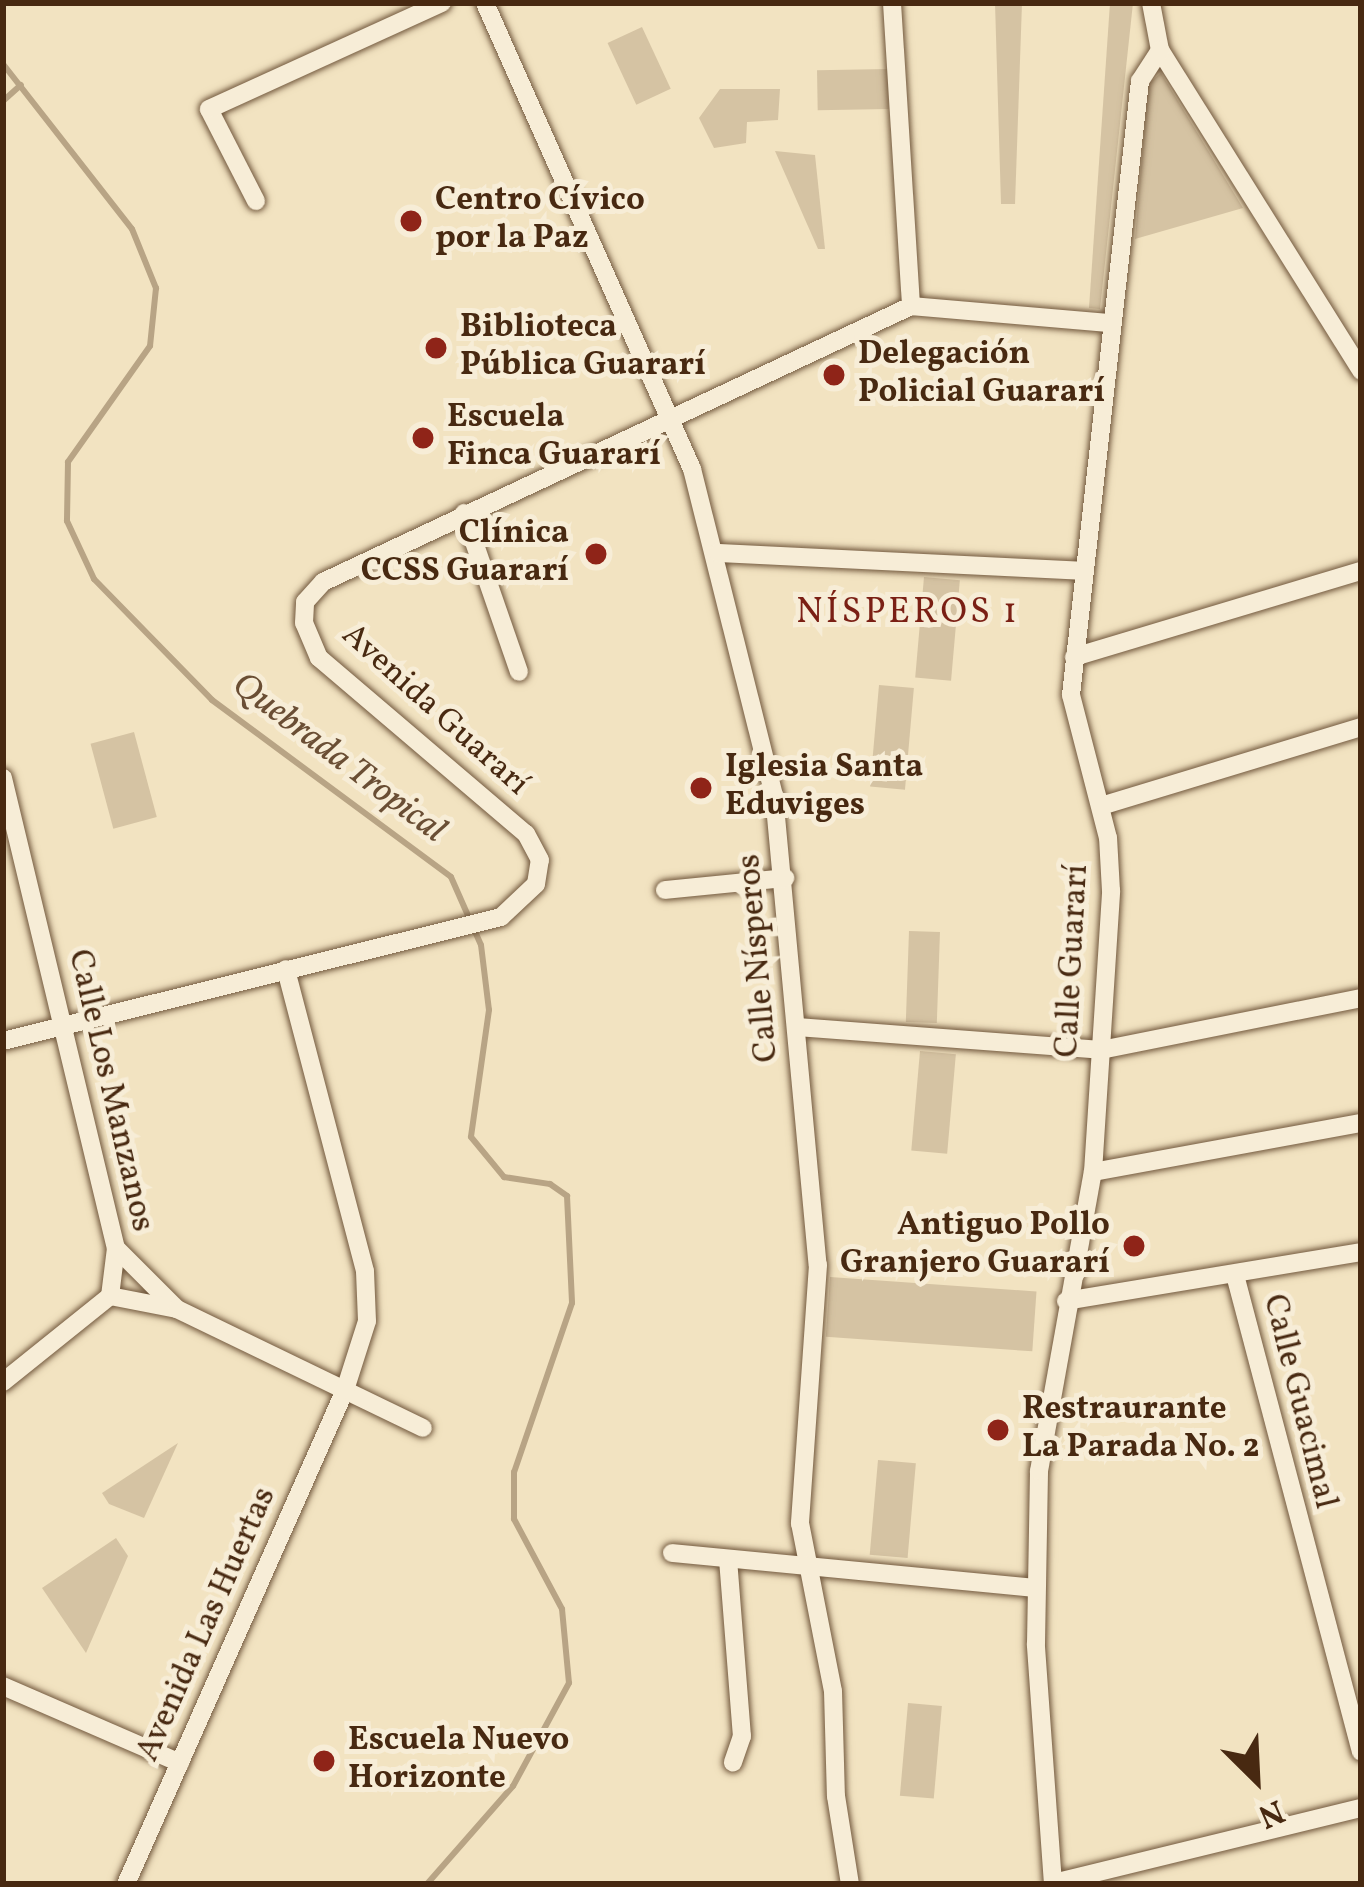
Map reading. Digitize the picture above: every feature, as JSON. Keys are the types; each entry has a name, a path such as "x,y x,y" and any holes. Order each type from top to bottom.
{"street":[{"path":"256,200 209,109 442,3"},
{"name":"Calle Nísperos","path":"485,3 669,419 718,553 784,878 818,1265 800,1481 804,1567 833,1691 836,1796 850,1884"},
{"path":"892,3 911,306"},
{"path":"1151,3 1160,50 1361,371"},
{"name":"Calle Guararí","path":"1053,1884 1034,1588 1043,1432 1093,1172 1111,891 1101,806 1073,721 1075,657 1140,81 1160,50"},
{"name":"Avenida Guararí","path":"3,1041 501,917 536,884 540,860 526,833 319,658 304,623 305,602 323,582 911,306 1111,322"},
{"path":"464,513 519,673"},
{"path":"718,553 1083,571"},
{"path":"1075,657 1361,571"},
{"path":"1101,806 1361,727"},
{"name":"Calle Los Manzanos","path":"3,778 116,1248 110,1296"},
{"path":"664,890 784,878"},
{"name":"Avenida Las Huertas","path":"126,1884 345,1390 367,1321 365,1271 286,969"},
{"path":"797,1027 1101,1050 1361,998"},
{"path":"1093,1172 1361,1123"},
{"path":"116,1248 177,1309"},
{"path":"1066,1301 1361,1252"},
{"name":"Calle Guacimal","path":"1235,1276 1361,1752"},
{"path":"3,1382 110,1296 177,1309 423,1428"},
{"path":"672,1553 1034,1588"},
{"path":"728,1559 742,1736 733,1762"},
{"path":"3,1686 180,1763"},
{"path":"1053,1884 1361,1808"}],"shaded area":[{"path":"995,3 1022,3 1015,204 1001,204"},
{"path":"1110,3 1133,3 1100,309 1089,308"},
{"path":"642,27 671,89 636,105 608,43"},
{"path":"888,69 889,109 818,110 817,70"},
{"path":"1161,73 1243,208 1135,239 1148,84"},
{"path":"720,89 780,89 778,120 747,122 746,143 714,148 699,118"},
{"path":"775,151 815,155 825,249 818,249"},
{"path":"924,577 960,580 951,681 915,678"},
{"path":"879,685 914,688 905,790 870,787"},
{"path":"134,732 157,817 113,829 91,744"},
{"path":"909,931 940,932 937,1023 906,1022"},
{"path":"920,1051 956,1054 947,1154 911,1151"},
{"path":"830,1277 1036,1291 1032,1351 826,1337"},
{"path":"178,1443 144,1518 109,1504 102,1493"},
{"path":"878,1460 916,1463 908,1558 870,1555"},
{"path":"116,1538 128,1556 86,1653 42,1588"},
{"path":"908,1703 942,1706 934,1799 900,1796"}],"waterway":[{"name":"Quebrada Tropical","path":"3,64 132,229 156,288 150,346 68,462 67,521 94,579 212,700 451,877 481,945 489,1010 471,1137 504,1177 550,1184 567,1196 572,1303 514,1472 514,1519 562,1609 569,1683 513,1786 427,1884"},
{"path":"3,101 21,85"}],"place":[{"name":"Centro Cívico por la Paz","path":"411,221"},
{"name":"Biblioteca Pública Guararí","path":"436,348"},
{"name":"Delegación Policial Guararí","path":"834,375"},
{"name":"Escuela Finca Guararí","path":"423,438"},
{"name":"Clínica CCSS Guararí","path":"596,554"},
{"name":"Iglesia Santa Eduviges","path":"701,788"},
{"name":"Antiguo Pollo Granjero Guararí","path":"1134,1246"},
{"name":"Restraurante La Parada No. 2","path":"998,1430"},
{"name":"Escuela Nuevo Horizonte","path":"324,1761"}],"district":[{"name":"NÍSPEROS 1","path":"908,614"}]}
